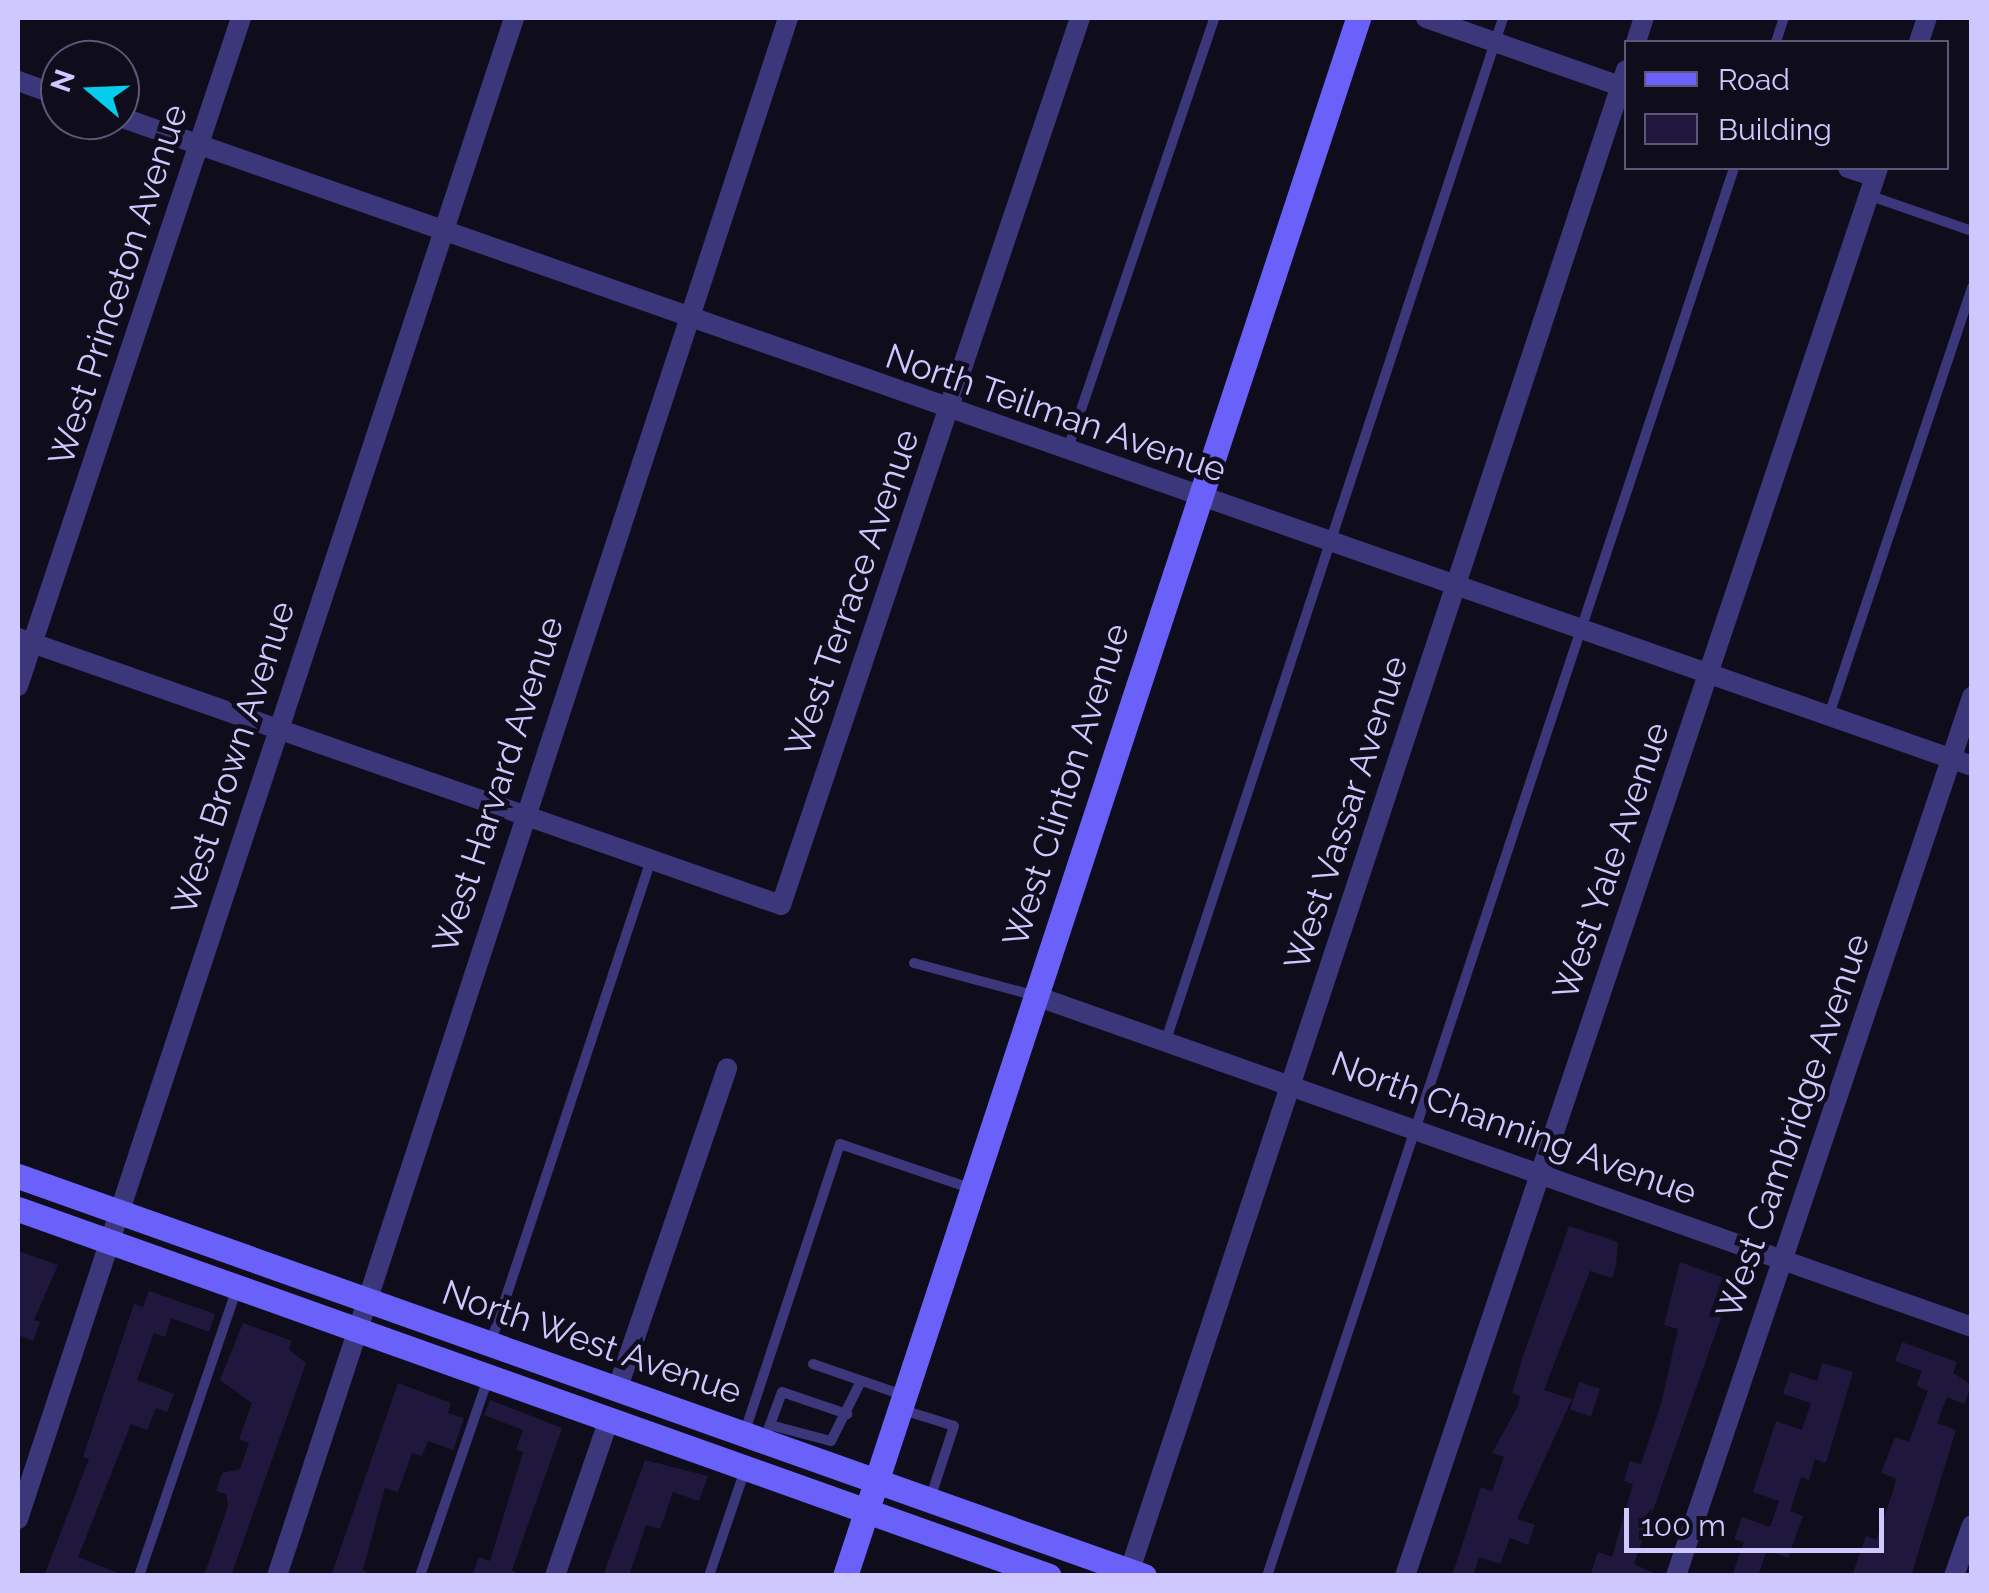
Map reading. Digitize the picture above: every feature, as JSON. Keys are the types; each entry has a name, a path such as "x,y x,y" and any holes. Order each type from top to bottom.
{"main road":[{"name":"West Clinton Avenue","path":"844,1576 1358,18"},
{"name":"North West Avenue","path":"18,1176 368,1303 760,1431 1134,1574"},
{"name":"North West Avenue","path":"18,1209 868,1508 1048,1576"}],"street":[{"name":"West Princeton Avenue","path":"18,686 25,640 241,18"},
{"name":"West Brown Avenue","path":"18,1519 514,18"},
{"name":"West Harvard Avenue","path":"278,1576 360,1331 521,815 788,18"},
{"name":"West Terrace Avenue","path":"651,860 781,905 1080,18"},
{"path":"1426,18 1624,82"},
{"name":"West Vassar Avenue","path":"1134,1574 1451,588 1624,85"},
{"name":"North Teilman Avenue","path":"140,124 1451,588 1961,762"},
{"name":"West Yale Avenue","path":"1405,1576 1873,180"},
{"path":"25,640 651,860"},
{"name":"West Cambridge Avenue","path":"1676,1576 1783,1260 1961,762 1972,697"},
{"name":"North Channing Avenue","path":"1033,995 1294,1084 1972,1327"},
{"path":"618,1386 727,1068"},
{"path":"555,1576 609,1419"},
{"path":"1954,1576 1972,1525"}],"lane":[{"path":"1067,451 1214,18"},
{"path":"1166,1040 1503,18"},
{"path":"1267,1576 1733,170"},
{"path":"1873,180 1972,231"},
{"path":"1829,715 1972,287"},
{"path":"490,1343 651,860"},
{"path":"914,963 1033,995"},
{"path":"760,1431 840,1144 970,1189"},
{"path":"139,1576 238,1287"},
{"path":"813,1364 861,1380 954,1426 930,1498"},
{"path":"420,1576 488,1377"},
{"path":"760,1431 824,1442 847,1414 861,1380"},
{"path":"760,1431 782,1392 847,1414"},
{"path":"709,1576 746,1466"}],"building":[{"path":"1569,1226 1618,1242 1616,1265 1612,1278 1590,1271 1544,1390 1572,1399 1517,1519 1535,1525 1528,1545 1510,1538 1500,1564 1479,1557 1473,1576 1452,1576 1481,1487 1492,1491 1504,1457 1492,1453 1517,1408 1520,1396 1512,1393"},
{"path":"18,1251 58,1265 34,1320 40,1322 33,1341 18,1335"},
{"path":"1680,1262 1724,1278 1721,1289 1730,1292 1634,1564 1660,1576 1590,1576 1598,1552 1612,1557 1633,1484 1624,1481 1630,1461 1641,1464 1661,1404 1678,1329 1664,1325"},
{"path":"149,1291 215,1314 209,1332 171,1318 165,1337 154,1333 137,1380 174,1394 167,1412 156,1408 147,1430 131,1424 78,1557 125,1576 44,1576 89,1459 83,1457 134,1304 143,1307"},
{"path":"243,1323 292,1341 289,1350 306,1363 231,1576 204,1576 228,1506 226,1494 216,1491 222,1473 240,1469 249,1443 239,1439 252,1403 220,1380"},
{"path":"1902,1342 1957,1362 1953,1373 1972,1385 1964,1404 1947,1397 1937,1423 1956,1430 1911,1576 1852,1576 1866,1536 1876,1540 1894,1488 1896,1478 1881,1473 1895,1437 1909,1442 1928,1391 1916,1386 1922,1371 1895,1361"},
{"path":"1822,1363 1853,1372 1826,1463 1815,1459 1809,1480 1801,1477 1790,1511 1803,1516 1788,1558 1767,1550 1758,1576 1732,1576 1744,1542 1734,1539 1742,1517 1770,1527 1779,1501 1753,1492 1776,1421 1802,1430 1811,1403 1783,1394 1790,1372 1817,1381"},
{"path":"1579,1382 1600,1389 1591,1416 1570,1410"},
{"path":"398,1383 451,1403 448,1413 464,1418 459,1433 453,1450 428,1441 422,1456 412,1453 398,1492 385,1488 363,1570 373,1576 331,1576"},
{"path":"490,1400 562,1428 512,1570 523,1576 472,1576 479,1557 490,1561 523,1452 516,1450 523,1430 484,1415"},
{"path":"645,1460 708,1476 699,1501 673,1492 660,1529 646,1525 629,1576 603,1576"}]}
